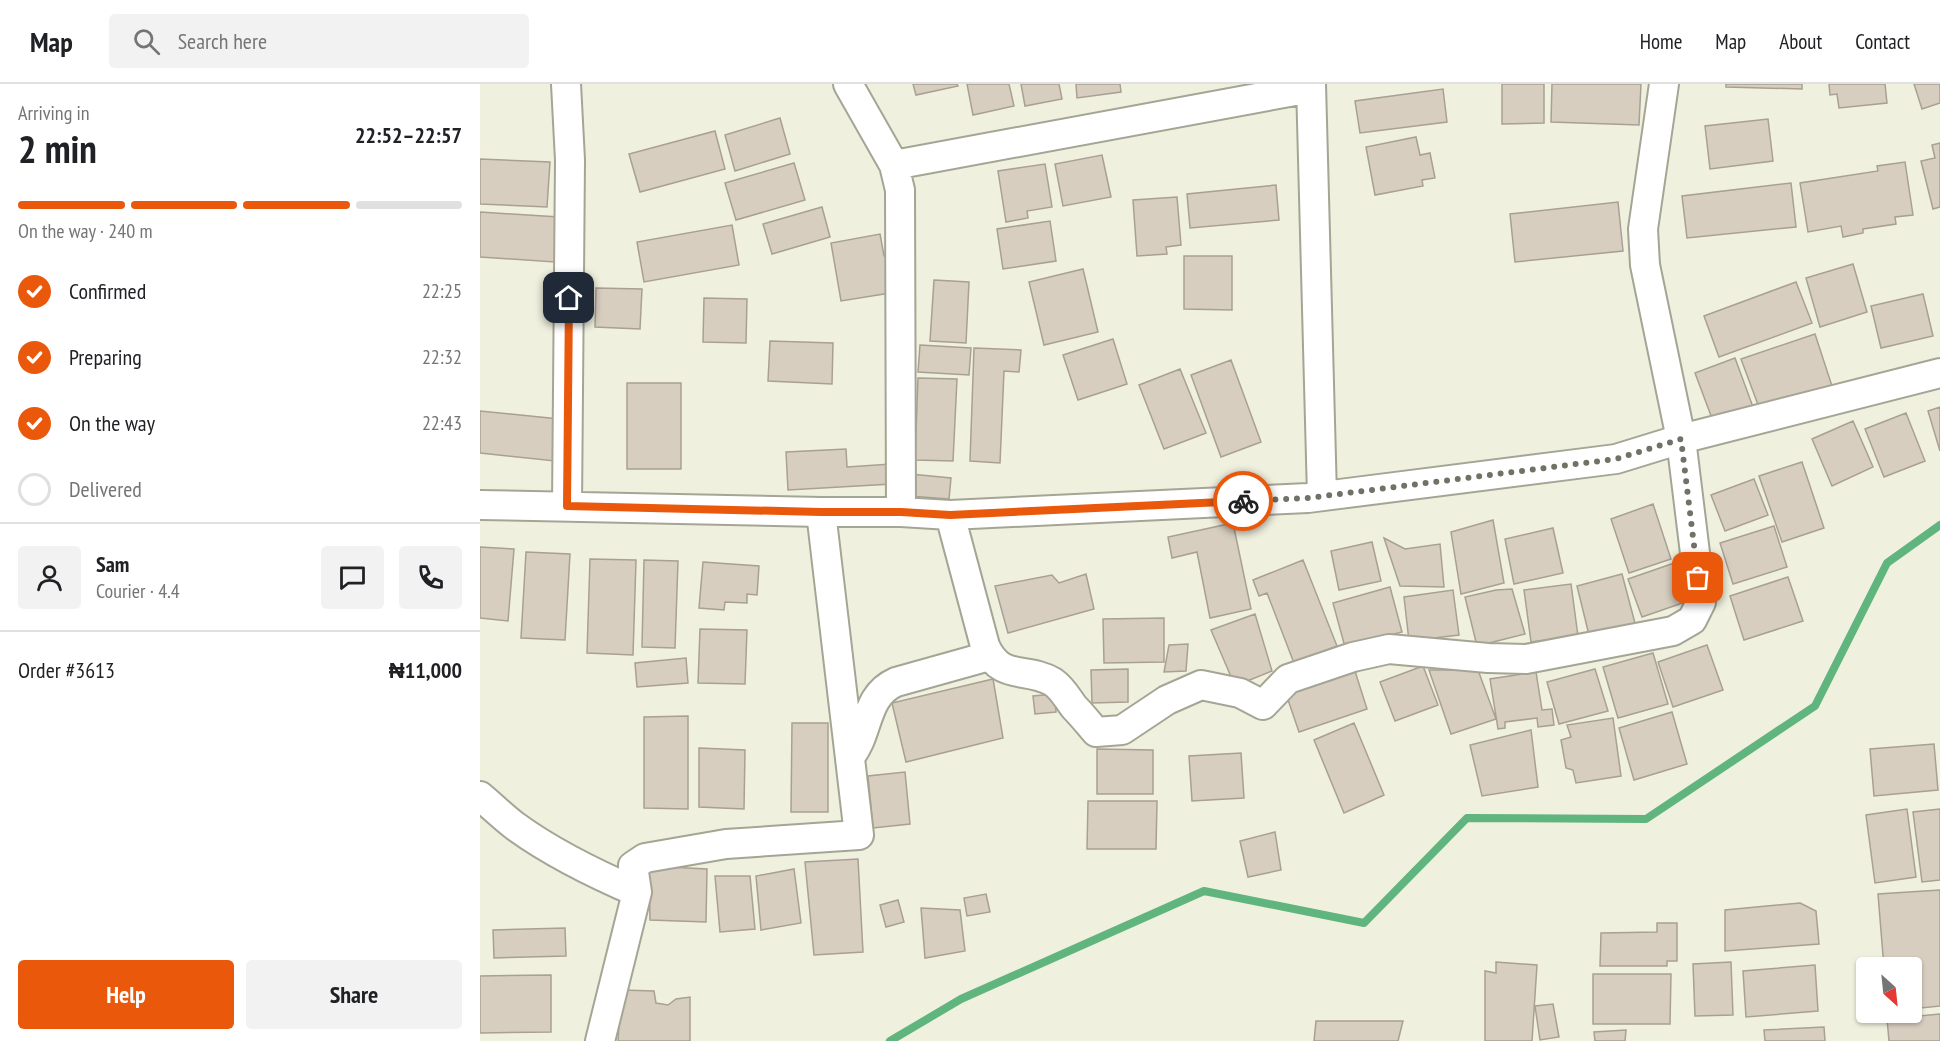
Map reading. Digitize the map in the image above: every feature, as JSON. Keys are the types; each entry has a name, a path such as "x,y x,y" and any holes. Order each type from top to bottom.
{"street":[{"path":"566,84 570,160 567,506"},
{"path":"848,84 894,165 900,190 901,512"},
{"path":"950,515 989,656 999,667 1051,681 1065,692 1072,705 1096,732 1122,730 1167,700 1201,685 1240,693 1263,705 1288,679 1353,657 1389,649 1526,659 1673,632 1692,620 1701,602 1681,439 1646,265 1643,229 1664,84"},
{"path":"894,165 1311,86 1322,496"},
{"path":"480,505 901,512 950,515 1322,496 1616,459 1681,439 1940,373"},
{"path":"600,1041 637,892 633,866 645,858 726,844 859,835 821,512"},
{"path":"850,757 857,748 876,697 885,687 989,656"},
{"path":"480,796 515,826 594,874 637,892"}],"building":[{"path":"913,84 957,84 958,86 916,95"},
{"path":"967,84 1009,84 1014,106 973,115"},
{"path":"1021,84 1059,84 1062,99 1025,106"},
{"path":"1076,84 1120,84 1121,92 1077,98"},
{"path":"1502,84 1544,84 1544,123 1502,124"},
{"path":"1552,84 1641,84 1639,125 1551,122"},
{"path":"1726,84 1802,84 1802,89 1726,87"},
{"path":"1829,84 1885,84 1887,103 1839,108 1837,94 1830,95"},
{"path":"1914,84 1940,84 1940,103 1922,109"},
{"path":"1443,89 1447,122 1360,133 1355,101"},
{"path":"780,118 790,154 735,171 725,135"},
{"path":"1768,119 1773,161 1710,169 1705,126"},
{"path":"715,131 725,169 640,192 629,154"},
{"path":"1416,137 1420,155 1430,153 1435,178 1422,180 1423,186 1375,195 1366,147"},
{"path":"1940,143 1940,207 1933,209 1921,161 1935,158 1932,145"},
{"path":"1102,155 1111,197 1063,206 1055,164"},
{"path":"480,159 550,162 547,207 480,204"},
{"path":"1905,162 1913,215 1895,217 1896,224 1863,229 1863,233 1843,237 1841,226 1808,232 1800,183 1878,171 1877,166"},
{"path":"794,163 805,200 736,220 725,183"},
{"path":"1045,164 1052,207 1027,211 1028,218 1006,222 998,171"},
{"path":"1791,183 1796,227 1687,238 1682,196"},
{"path":"1276,185 1279,220 1190,228 1187,194"},
{"path":"1177,197 1181,245 1166,247 1167,254 1137,256 1133,200"},
{"path":"1618,202 1623,251 1515,262 1510,214"},
{"path":"822,207 830,237 772,254 763,224"},
{"path":"480,212 559,217 555,262 480,257"},
{"path":"1050,221 1056,261 1003,269 997,229"},
{"path":"732,225 739,265 644,282 637,242"},
{"path":"880,234 884,256 891,255 890,293 841,301 831,243"},
{"path":"1184,256 1232,256 1232,310 1184,309"},
{"path":"1853,264 1867,312 1820,327 1806,278"},
{"path":"1083,269 1098,332 1044,345 1029,282"},
{"path":"934,280 969,282 966,343 930,341"},
{"path":"1796,282 1812,323 1719,357 1704,316"},
{"path":"596,288 642,289 640,329 595,327"},
{"path":"1923,294 1933,336 1881,348 1871,306"},
{"path":"704,298 747,299 746,343 703,342"},
{"path":"1815,334 1832,386 1760,410 1741,359"},
{"path":"1113,339 1127,384 1078,400 1063,355"},
{"path":"770,341 833,343 832,384 768,381"},
{"path":"920,345 971,348 969,375 918,372"},
{"path":"974,348 1021,350 1019,372 1004,371 1000,463 970,461"},
{"path":"1735,358 1753,407 1713,421 1695,373"},
{"path":"1231,360 1261,442 1221,457 1191,375"},
{"path":"1180,369 1206,433 1164,449 1139,385"},
{"path":"918,378 957,379 953,461 915,460"},
{"path":"627,383 681,383 681,469 627,469"},
{"path":"1940,407 1940,451 1928,411"},
{"path":"480,411 559,419 555,461 480,453"},
{"path":"1906,413 1925,461 1884,477 1865,429"},
{"path":"1853,421 1873,467 1832,486 1812,439"},
{"path":"846,449 847,467 891,464 892,484 788,490 786,452"},
{"path":"1802,462 1824,528 1782,542 1759,476"},
{"path":"910,474 951,478 949,499 909,496"},
{"path":"1754,479 1768,515 1725,531 1711,495"},
{"path":"1653,504 1671,559 1629,573 1611,519"},
{"path":"1493,520 1504,583 1461,594 1451,532"},
{"path":"1233,523 1251,609 1210,618 1197,552 1172,558 1168,537"},
{"path":"1774,526 1787,567 1733,584 1720,543"},
{"path":"1553,528 1563,573 1514,584 1505,539"},
{"path":"1384,538 1405,549 1440,544 1444,587 1400,586"},
{"path":"1372,542 1381,581 1339,590 1331,551"},
{"path":"480,547 514,549 508,621 480,618"},
{"path":"526,552 570,554 565,640 521,638"},
{"path":"590,559 636,560 633,655 587,653"},
{"path":"644,560 678,561 675,648 642,647"},
{"path":"1303,560 1337,646 1294,663 1267,593 1259,596 1253,580"},
{"path":"1680,561 1694,599 1642,617 1628,579"},
{"path":"703,562 759,566 757,595 747,594 747,603 725,602 724,610 699,608"},
{"path":"1086,574 1094,609 1008,633 995,586 1052,575 1059,583"},
{"path":"1622,574 1636,627 1590,639 1577,586"},
{"path":"1788,577 1803,621 1744,640 1730,596"},
{"path":"1571,584 1578,636 1531,642 1524,590"},
{"path":"1390,587 1402,632 1345,647 1333,603"},
{"path":"1512,589 1525,634 1477,646 1465,597"},
{"path":"1453,590 1459,635 1409,641 1404,597"},
{"path":"1255,614 1272,671 1235,686 1211,630"},
{"path":"1164,618 1164,662 1104,663 1103,619"},
{"path":"700,629 747,630 745,684 698,683"},
{"path":"1188,644 1186,671 1164,672 1169,645"},
{"path":"1707,645 1723,690 1673,707 1658,662"},
{"path":"1653,653 1668,704 1618,718 1603,667"},
{"path":"686,658 688,683 637,687 635,663"},
{"path":"1423,666 1438,705 1395,721 1380,682"},
{"path":"1354,668 1367,709 1299,732 1285,691"},
{"path":"1128,669 1128,702 1092,703 1091,670"},
{"path":"1595,669 1608,711 1559,724 1547,682"},
{"path":"1429,670 1478,670 1496,719 1451,734"},
{"path":"1536,672 1542,710 1552,709 1554,725 1538,727 1537,718 1505,722 1505,728 1498,729 1490,679"},
{"path":"993,679 1003,738 906,762 892,703"},
{"path":"1055,694 1056,712 1035,714 1033,696"},
{"path":"1672,712 1687,764 1634,780 1619,728"},
{"path":"688,716 688,809 644,808 644,717"},
{"path":"1613,718 1621,776 1576,783 1573,770 1566,768 1561,740 1571,737 1567,725"},
{"path":"792,723 828,723 828,812 791,812"},
{"path":"1354,723 1384,795 1344,813 1314,740"},
{"path":"1531,730 1538,787 1482,796 1470,745"},
{"path":"1934,744 1938,790 1874,796 1870,749"},
{"path":"699,748 745,750 744,809 699,807"},
{"path":"1097,749 1153,750 1153,794 1097,794"},
{"path":"1241,753 1244,798 1192,801 1189,756"},
{"path":"905,772 910,824 873,828 868,776"},
{"path":"1088,801 1157,801 1156,849 1087,849"},
{"path":"1907,809 1916,877 1875,883 1866,815"},
{"path":"1940,809 1940,880 1922,882 1913,812"},
{"path":"1275,832 1281,870 1248,877 1240,841"},
{"path":"858,859 863,952 814,955 805,862"},
{"path":"649,866 707,869 706,922 650,920"},
{"path":"794,869 801,923 761,930 756,876"},
{"path":"715,876 750,876 755,929 720,932"},
{"path":"1940,890 1940,1006 1922,1008 1922,957 1883,957 1878,894"},
{"path":"986,894 990,912 967,916 964,898"},
{"path":"898,900 904,922 886,927 880,905"},
{"path":"1800,903 1816,911 1819,944 1725,951 1725,910"},
{"path":"921,908 960,910 965,951 925,958"},
{"path":"1657,923 1677,923 1677,961 1667,961 1667,966 1600,966 1601,933 1657,932"},
{"path":"565,928 566,956 494,958 493,930"},
{"path":"1496,962 1537,965 1532,1041 1485,1041 1485,971 1496,973"},
{"path":"1731,962 1733,1015 1695,1016 1693,964"},
{"path":"1815,965 1818,1011 1746,1017 1743,971"},
{"path":"1593,974 1671,974 1670,1024 1593,1024"},
{"path":"551,975 551,1032 480,1033 480,976"},
{"path":"621,990 654,991 656,1003 668,1005 676,999 690,997 690,1041 618,1041"},
{"path":"1553,1004 1559,1037 1540,1040 1535,1006"},
{"path":"1940,1014 1940,1041 1889,1041 1887,1023 1922,1023 1922,1016"},
{"path":"1316,1021 1403,1021 1398,1041 1314,1041"},
{"path":"1824,1027 1825,1041 1765,1041 1764,1030"},
{"path":"1626,1030 1625,1041 1595,1041 1594,1032"}],"waterway":[{"path":"890,1041 961,999 1204,891 1364,923 1467,818 1646,819 1815,706 1887,563 1940,525"}],"way so far":[{"path":"1243,501 1308,498 1616,459 1681,439 1698,578"}],"route":[{"path":"569,298 567,506 901,512 950,515 1243,501"}]}
